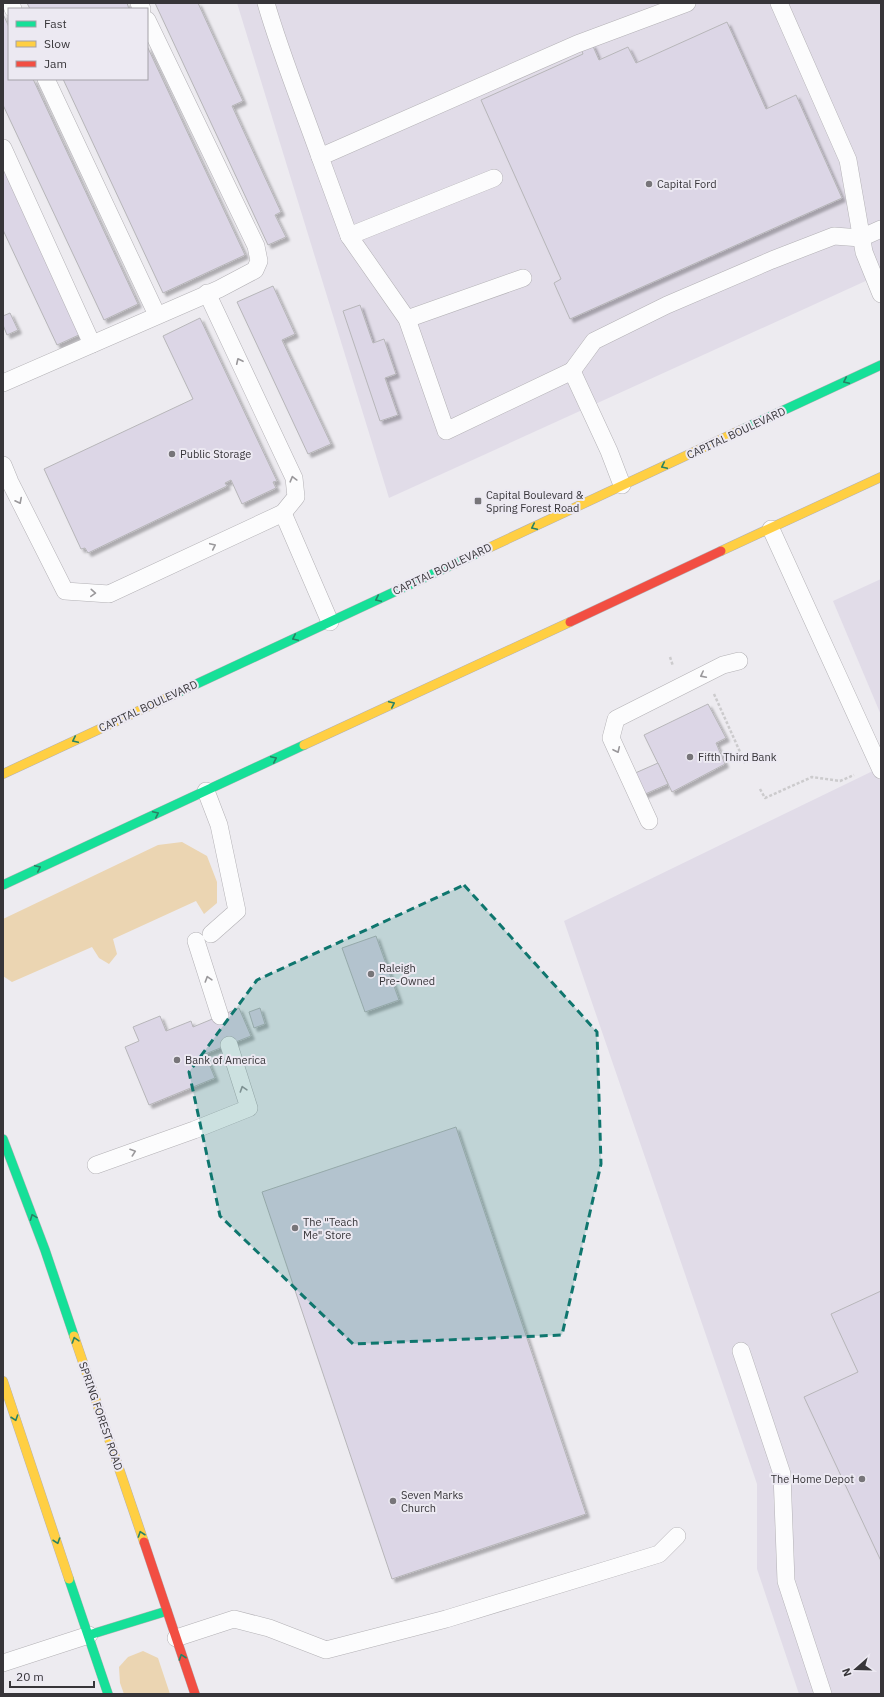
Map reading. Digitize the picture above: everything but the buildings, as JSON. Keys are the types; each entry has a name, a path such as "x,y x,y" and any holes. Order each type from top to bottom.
{"main road":[{"name":"CAPITAL BOULEVARD","path":"3,774 881,365"},
{"path":"3,885 881,477"},
{"name":"SPRING FOREST ROAD","path":"3,1139 45,1250 195,1694"},
{"path":"3,1381 108,1694"},
{"path":"89,1635 167,1611"}],"lane":[{"path":"266,3 275,33 299,94 349,236 407,318 446,431 572,372 594,341 667,305 772,260 834,236 861,238 881,229"},
{"path":"320,157 577,44 687,3"},
{"path":"779,3 848,160 864,252 881,294"},
{"path":"3,383 208,294 255,270 259,261 256,246 148,22"},
{"path":"46,80 157,316"},
{"path":"3,148 92,344"},
{"path":"349,236 494,178"},
{"path":"407,318 523,278"},
{"path":"3,465 10,482 65,591 109,594 283,514 296,497 294,478 208,294"},
{"path":"572,372 609,451 622,486"},
{"path":"283,514 330,622"},
{"path":"771,529 881,770"},
{"path":"649,821 611,738 616,719 723,665 739,661"},
{"path":"206,791 219,825 237,911 204,937 220,1016"},
{"path":"96,1165 194,1130 249,1108 229,1045"},
{"path":"741,1351 782,1474 786,1581 823,1694"},
{"path":"176,1638 234,1619 269,1628 326,1650 446,1619 659,1554 677,1536"},
{"path":"3,1663 89,1635"}],"path":[{"path":"714,694 745,764"},
{"path":"760,789 765,798 812,777 840,782 854,775"}],"highlighted area":[{"path":"464,885 597,1032 601,1164 562,1335 353,1344 220,1216 189,1072 257,980"}],"shaded area":[{"path":"237,3 881,3 881,274 389,498"},
{"path":"881,579 881,715 833,601"},
{"path":"881,767 881,1694 799,1694 757,1569 757,1484 564,921"},
{"path":"182,842 207,856 217,882 217,903 204,914 196,901 113,939 117,954 109,964 99,958 92,947 12,982 3,976 3,919 158,845"},
{"path":"143,1651 158,1658 170,1694 124,1694 120,1683 119,1667 128,1657"}],"traffic: fast":[{"path":"743,429 881,365"},
{"path":"175,694 482,551"},
{"path":"3,885 304,745"},
{"path":"3,1139 45,1250 74,1336"},
{"path":"69,1579 108,1694"},
{"path":"89,1635 167,1611"}],"traffic: slow":[{"path":"482,551 743,429"},
{"path":"721,551 881,477"},
{"path":"304,745 570,622"},
{"path":"3,774 175,694"},
{"path":"74,1336 144,1542"},
{"path":"3,1381 69,1579"}],"traffic: jam":[{"path":"570,622 721,551"},
{"path":"144,1542 195,1694"}],"place":[{"name":"Capital Ford","path":"649,184"},
{"name":"Public Storage","path":"172,454"},
{"name":"Capital Boulevard & Spring Forest Road","path":"478,501"},
{"name":"Fifth Third Bank","path":"690,757"},
{"name":"Raleigh Pre-Owned","path":"371,974"},
{"name":"Bank of America","path":"177,1060"},
{"name":"The \"Teach Me\" Store","path":"295,1228"},
{"name":"The Home Depot","path":"862,1479"},
{"name":"Seven Marks Church","path":"393,1501"}]}
